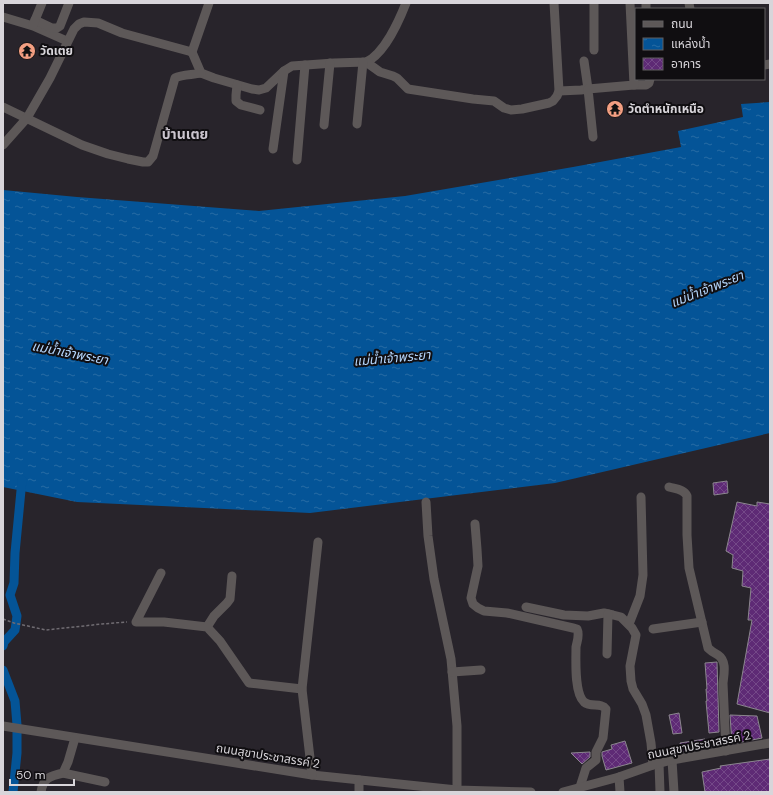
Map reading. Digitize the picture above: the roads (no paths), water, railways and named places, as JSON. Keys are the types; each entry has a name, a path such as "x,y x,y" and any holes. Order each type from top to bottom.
{"street":[{"path":"34,23 42,3"},
{"path":"3,18 57,28 60,26 69,3"},
{"path":"201,73 192,52 209,3"},
{"path":"3,107 82,145 128,159 148,162 153,156 175,78 177,76 201,73 237,85 260,90 266,88 284,71 292,66 365,62 376,56 387,41 406,3"},
{"path":"365,62 380,72 397,78 408,89 494,101 504,108 511,110 548,103 553,101 559,91 554,3"},
{"path":"594,3 594,50"},
{"path":"630,3 635,58 633,72 634,85"},
{"path":"3,145 27,118 50,78 67,41 74,29 79,24 84,22 98,23 122,33 192,52"},
{"path":"34,23 67,41"},
{"path":"584,61 594,137"},
{"path":"357,124 365,62"},
{"path":"324,125 330,63"},
{"path":"297,160 305,65"},
{"path":"273,149 284,71"},
{"path":"559,91 646,85 650,80"},
{"path":"237,85 236,101 241,105 260,110"},
{"path":"669,487 681,490 686,493 687,496 689,568 694,592 708,648 724,661 723,683 726,751"},
{"path":"628,624 640,596 643,574 641,497"},
{"path":"426,502 428,536 434,579 451,659 457,726 457,791"},
{"path":"475,524 478,549 478,566 472,598 473,604 484,610 507,613 577,629 579,633 576,646 576,681 580,694 583,701 586,703 594,706 601,705 606,709 603,738 596,752 596,760 586,768 580,787"},
{"path":"312,775 302,689 318,542"},
{"path":"161,573 136,622 164,622 207,627 220,641 249,683 302,689"},
{"path":"207,627 214,616 230,599 232,576"},
{"path":"526,607 564,615 588,616 608,614 621,617 632,628 636,635 630,666 630,681 646,715 660,792"},
{"path":"607,654 608,614"},
{"path":"653,629 702,622"},
{"path":"452,672 481,670"},
{"name":"ถนนสุขาประชาสรรค์ 2","path":"7,727 312,775 359,780 403,788 457,791 531,792"},
{"path":"63,773 75,738"},
{"name":"ถนนสุขาประชาสรรค์ 2","path":"563,792 619,777 672,760 770,743"},
{"path":"672,760 674,792"},
{"path":"41,792 45,781 51,776 63,773 105,782"},
{"path":"619,777 620,792"},
{"path":"359,780 359,792"}],"water":[{"name":"แม่น้ำเจ้าพระยา","path":"770,102 770,433 555,483 310,513 77,502 3,487 3,190 259,211 405,196 681,147 678,131 743,117 741,104"}],"waterway":[{"path":"3,646 4,642 15,630 17,616 10,595 14,583 15,553 22,480"},
{"path":"3,670 15,701 17,725 17,753 13,792"}],"place":[{"name":"วัดเตย","path":"27,51"},
{"name":"วัดตำหนักเหนือ","path":"615,109"}],"district":[{"name":"บ้านเตย","path":"185,134"}]}
